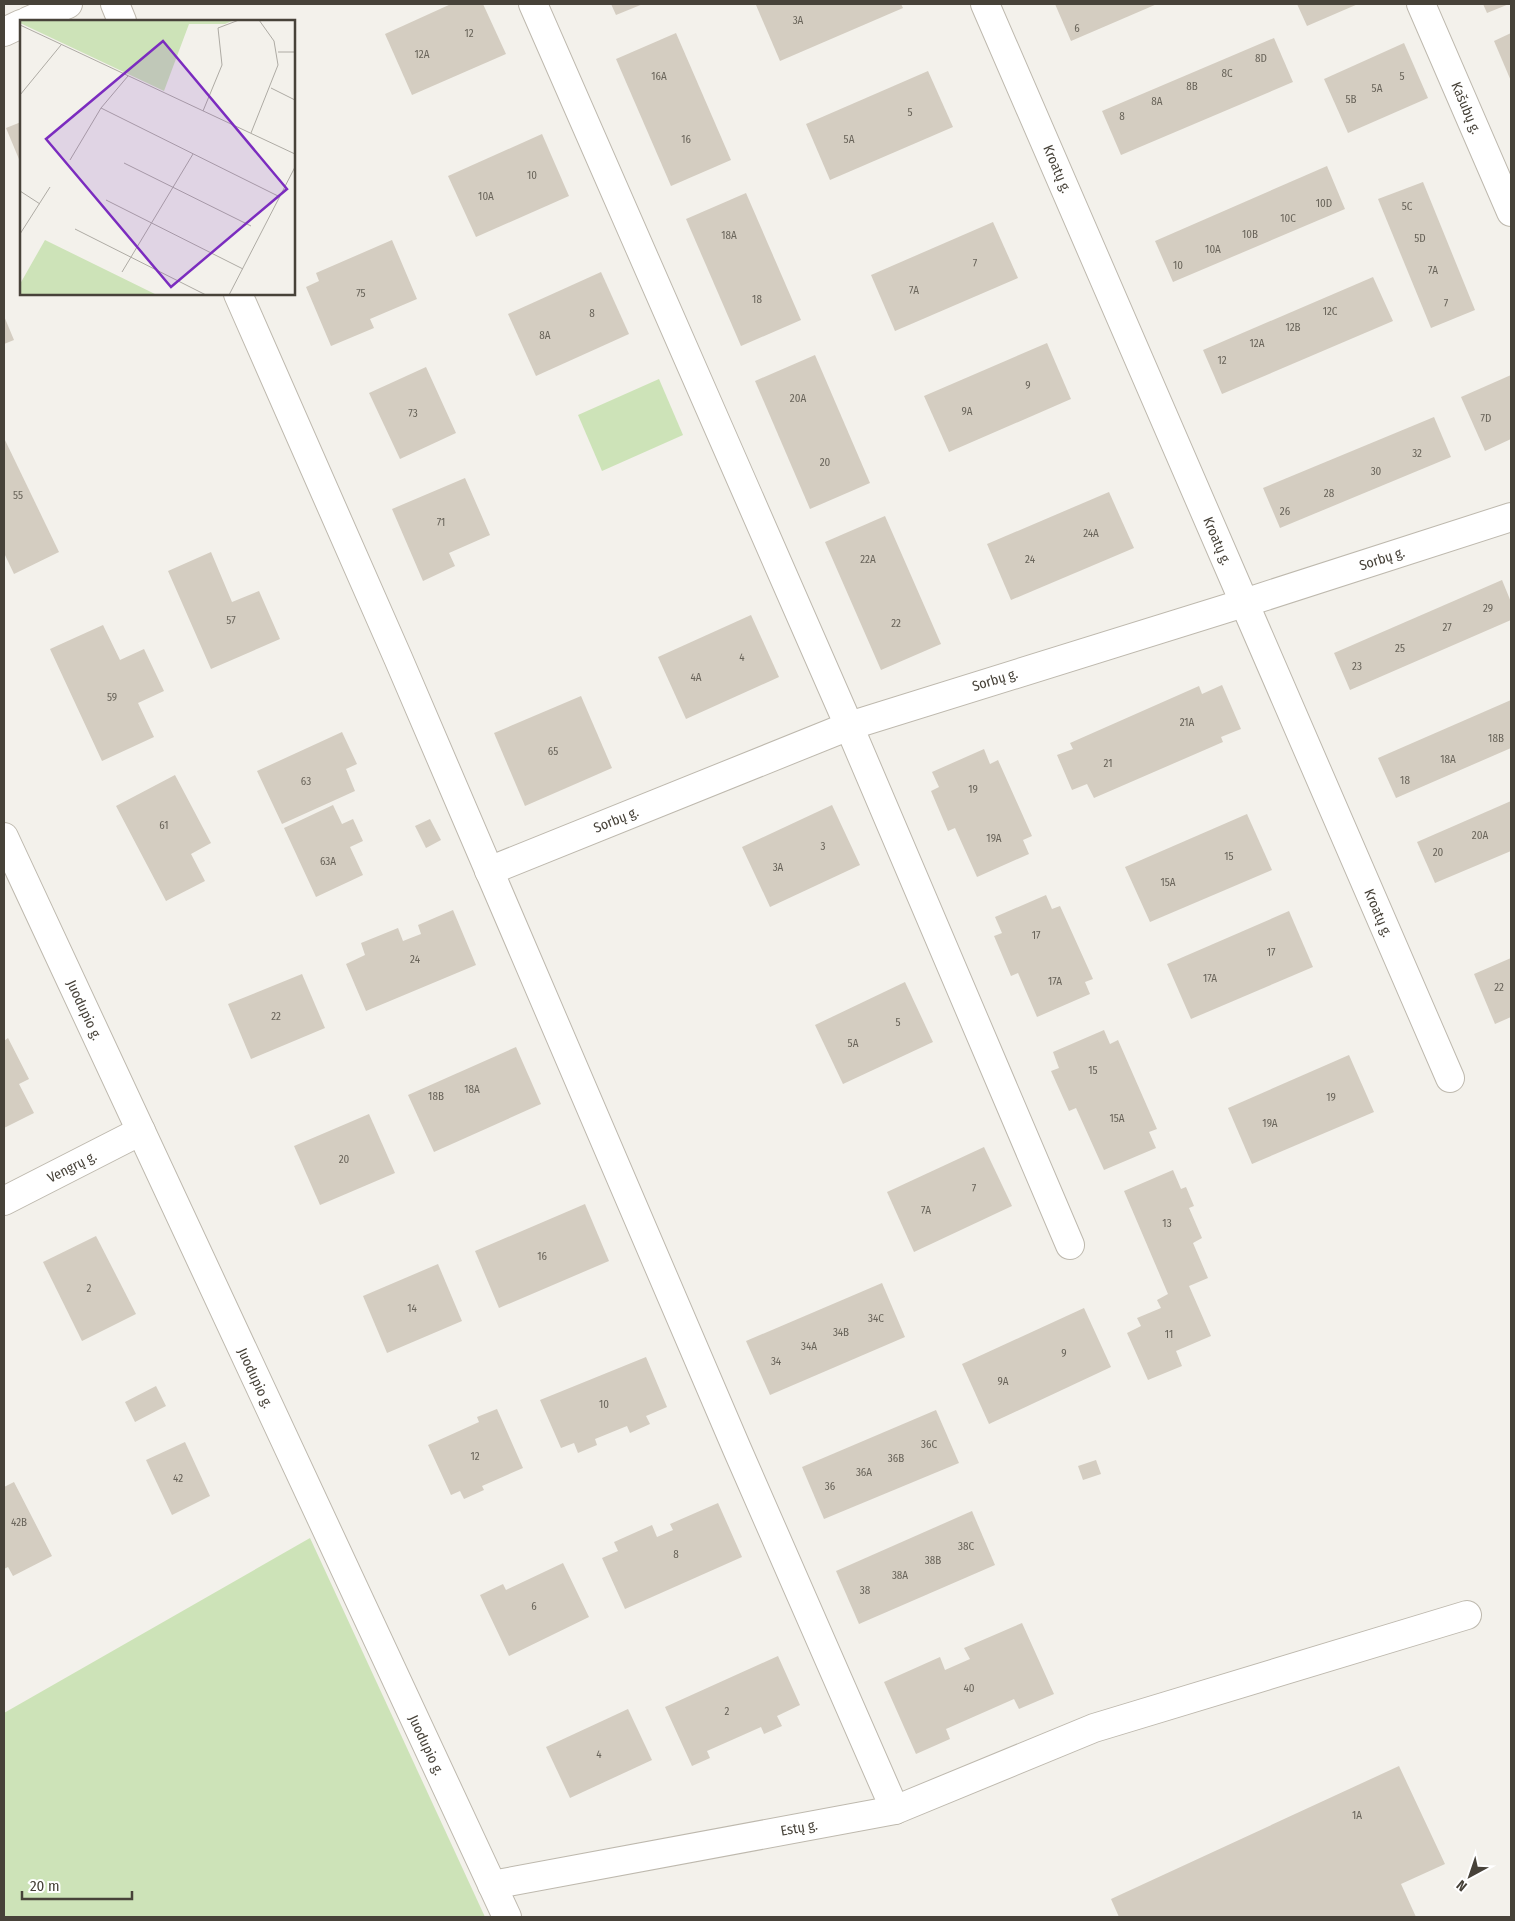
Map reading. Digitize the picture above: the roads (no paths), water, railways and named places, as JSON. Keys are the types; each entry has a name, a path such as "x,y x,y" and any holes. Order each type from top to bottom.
{"street":[{"path":"30,20 68,4"},
{"path":"114,4 122,20"},
{"path":"533,4 849,726 1070,1245"},
{"name":"Kroatų g.","path":"985,4 1450,1078"},
{"name":"Kašubų g.","path":"1421,4 1511,212"},
{"path":"4,32 20,24"},
{"path":"238,295 895,1810"},
{"name":"Sorbų g.","path":"489,871 849,726 1244,603 1511,517"},
{"name":"Juodupio g.","path":"4,838 507,1917"},
{"name":"Vengrų g.","path":"4,1201 141,1131"},
{"name":"Estų g.","path":"492,1886 895,1810 1094,1728 1467,1615"}]}
